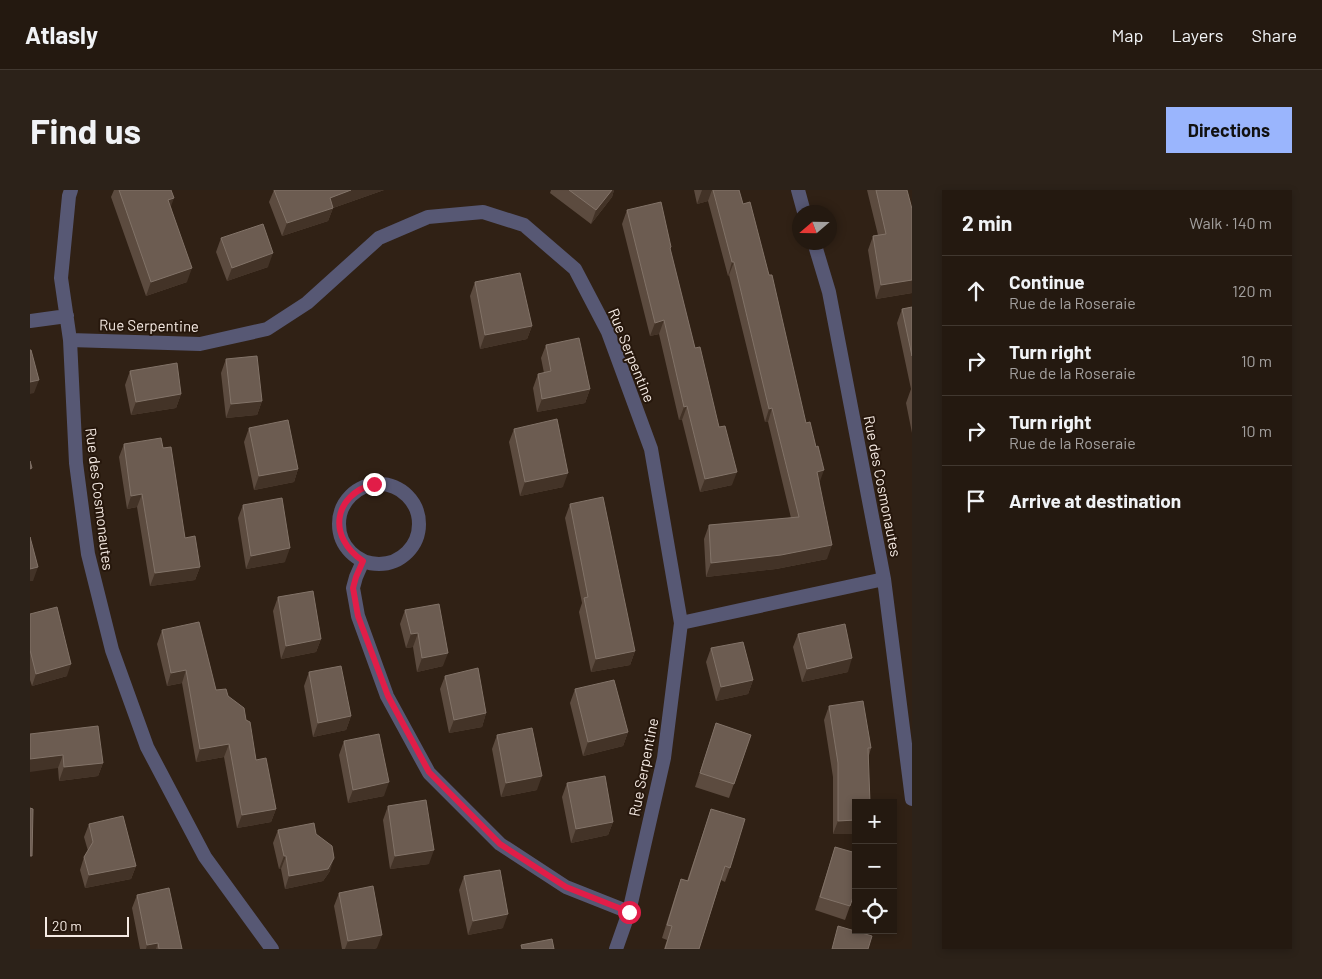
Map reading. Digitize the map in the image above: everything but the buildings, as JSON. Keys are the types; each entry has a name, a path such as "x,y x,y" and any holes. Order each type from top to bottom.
{"street":[{"name":"Rue des Cosmonautes","path":"71,190 62,278 70,340 76,463 88,554 112,650 146,747 205,857 272,949"},
{"path":"798,190 802,205"},
{"name":"Rue Serpentine","path":"70,340 200,344 267,329 307,303 379,238 428,217 483,212 524,225 575,268 608,332 651,449 680,622 664,758 629,912 616,949"},
{"name":"Rue des Cosmonautes","path":"816,250 829,292 884,579 912,799"},
{"path":"30,321 67,316"},
{"path":"374,484 387,484 400,490 410,498 417,510 419,523 417,537 411,548 401,558 389,563 376,564 363,561 352,554 344,543 339,531 339,518 343,505 351,495 362,487 374,484"},
{"path":"363,561 353,588 358,616 388,696 429,772 500,844 566,887 629,912"},
{"path":"680,622 884,579"}],"route":[{"path":"374,484 362,487 351,495 343,505 339,518 339,531 344,543 352,554 363,561 353,588 358,616 388,696 429,772 500,844 566,887 629,912"}]}
